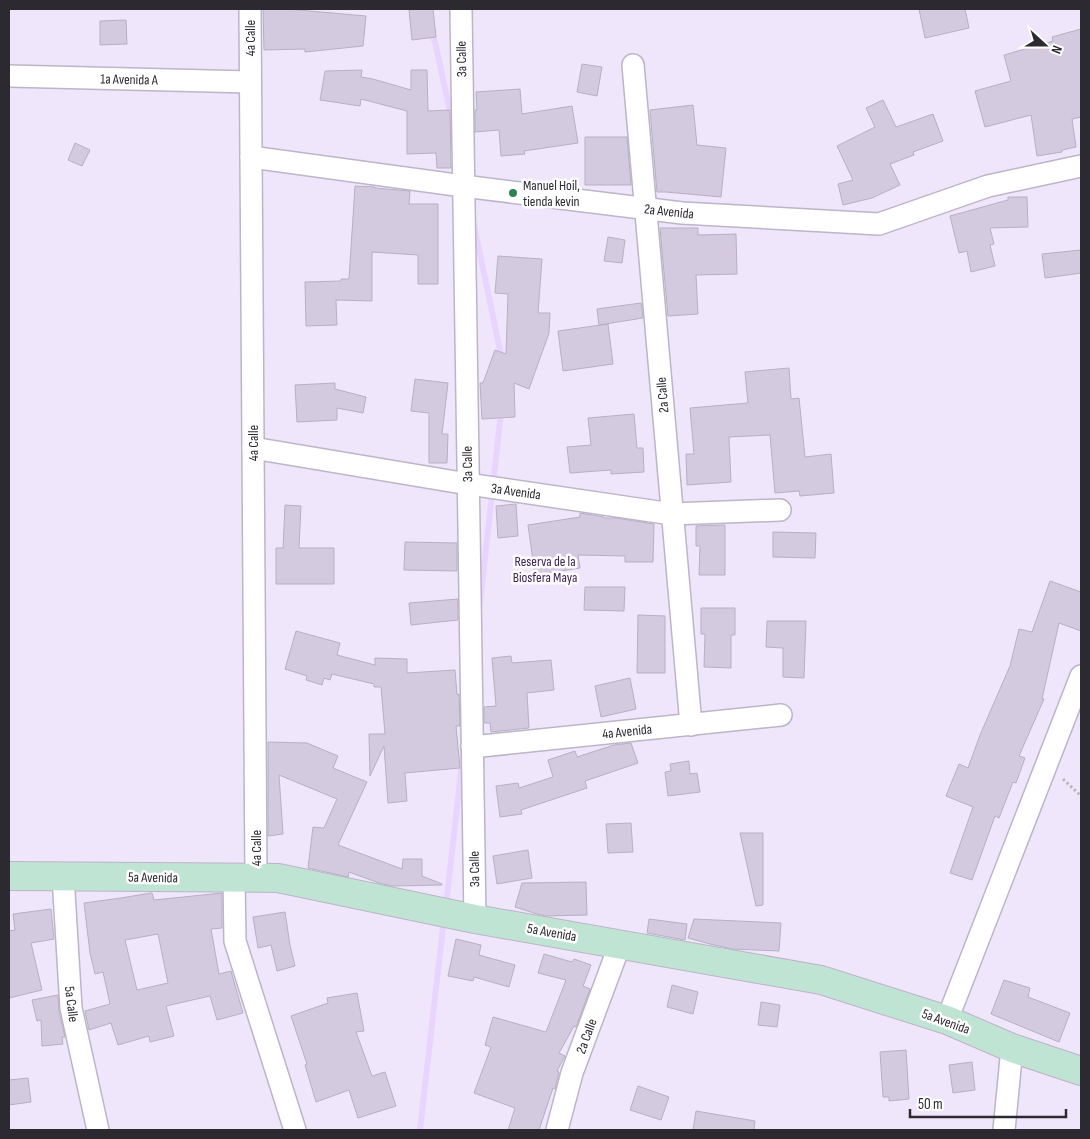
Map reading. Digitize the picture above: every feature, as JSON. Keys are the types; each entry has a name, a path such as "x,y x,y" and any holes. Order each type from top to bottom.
{"street":[{"name":"4a Calle","path":"250,9 253,448 245,878 235,941 295,1130"},
{"name":"3a Calle","path":"461,9 475,919"},
{"name":"2a Calle","path":"633,64 691,725"},
{"name":"1a Avenida A","path":"9,76 250,82"},
{"name":"2a Avenida","path":"251,157 682,213 880,224 988,186 1081,166"},
{"name":"3a Avenida","path":"253,448 468,484 672,514 780,510"},
{"path":"946,1020 1081,676"},
{"name":"4a Avenida","path":"472,747 781,715"},
{"name":"5a Avenida","path":"9,876 278,878 475,919 821,980 946,1020 1012,1048 1081,1071"},
{"name":"5a Calle","path":"63,876 71,1008 98,1130"},
{"name":"2a Calle","path":"557,1130 572,1073 620,944"},
{"path":"1004,1130 1012,1048"}],"green space":[{"name":"Reserva de la Biosfera Maya","path":"9,9 1081,9 1081,1130 9,1130"}],"building":[{"path":"263,9 288,9 366,16 363,46 305,52 305,49 264,50"},
{"path":"433,9 436,37 412,40 409,10"},
{"path":"919,9 965,9 969,28 925,38"},
{"path":"126,20 127,44 100,45 100,21"},
{"path":"1081,29 1081,117 1072,119 1076,147 1062,150 1062,152 1037,156 1031,115 985,127 975,91 1011,81 1004,55 1053,41 1052,37"},
{"path":"582,64 602,67 597,96 577,92"},
{"path":"362,70 361,77 411,90 411,70 427,70 428,111 450,110 451,168 437,168 436,153 407,154 407,111 361,99 360,106 320,100 325,71"},
{"path":"520,89 522,114 572,106 578,143 524,151 525,154 501,156 499,130 475,132 476,92"},
{"path":"883,100 896,127 933,114 943,141 913,152 914,155 890,164 900,185 872,198 843,205 838,184 853,180 837,146 875,127 866,108"},
{"path":"693,105 697,145 726,148 721,197 657,192 650,110"},
{"path":"585,137 627,137 631,185 585,185"},
{"path":"75,143 90,150 82,166 68,160"},
{"path":"355,186 410,191 409,204 438,204 438,284 418,284 418,255 372,252 372,301 336,300 337,325 306,326 305,282 349,279"},
{"path":"1008,197 1027,197 1028,227 990,228 994,244 990,245 995,266 971,272 967,251 959,253 950,216 1008,200"},
{"path":"660,228 698,228 698,235 736,234 737,274 696,275 698,314 668,316"},
{"path":"608,237 625,240 622,263 604,261"},
{"path":"1081,250 1081,273 1045,278 1042,254"},
{"path":"498,256 542,259 538,313 550,313 549,333 529,389 514,383 515,417 482,419 480,383 483,383 495,350 506,354 508,294 495,293"},
{"path":"641,303 643,318 599,325 597,309"},
{"path":"608,324 613,364 563,371 558,331"},
{"path":"789,368 791,399 799,398 805,457 831,454 834,493 800,496 799,491 775,493 770,435 729,437 731,482 687,485 686,454 694,454 690,408 748,403 745,372"},
{"path":"415,379 448,383 442,434 448,434 447,463 429,463 429,413 411,411"},
{"path":"335,383 335,389 366,397 363,413 337,408 337,420 297,422 295,385"},
{"path":"634,414 637,448 643,448 644,472 611,474 611,470 570,473 567,447 591,445 588,418"},
{"path":"516,504 518,536 498,538 496,506"},
{"path":"285,505 301,506 299,548 334,548 334,584 276,584 276,548 283,548"},
{"path":"580,513 654,524 653,562 625,562 625,556 578,555 580,568 535,575 528,525 580,517"},
{"path":"725,525 725,575 699,575 700,546 696,546 696,526"},
{"path":"773,532 816,533 815,558 773,557"},
{"path":"405,542 457,543 457,571 404,570"},
{"path":"1050,581 1081,592 1081,631 1059,623 1042,699 1044,699 1019,756 1025,758 1016,783 1013,782 999,818 995,816 972,880 950,873 973,807 946,796 959,764 968,768 1010,666 1019,629 1032,632"},
{"path":"585,587 625,587 624,611 584,610"},
{"path":"458,599 458,620 411,625 409,603"},
{"path":"701,608 735,608 735,635 731,635 731,668 704,667 705,634 701,634"},
{"path":"638,615 665,616 665,673 637,673"},
{"path":"767,621 806,621 804,678 783,677 783,648 766,647"},
{"path":"296,631 340,643 337,655 375,665 375,658 407,659 407,673 455,670 457,695 459,694 460,726 456,726 460,768 405,773 407,801 388,803 384,746 370,776 369,734 385,734 381,687 374,687 374,684 332,674 330,680 324,678 322,685 306,680 307,676 285,669"},
{"path":"511,656 512,663 551,660 554,690 527,693 529,728 491,732 490,723 484,723 484,707 496,706 492,658"},
{"path":"630,678 636,709 601,717 595,686"},
{"path":"268,742 307,743 338,756 333,768 367,782 338,845 402,869 403,859 422,859 422,876 442,885 391,886 349,872 348,877 308,868 313,827 324,828 337,799 279,775 283,834 268,836"},
{"path":"631,743 638,763 585,781 587,788 521,810 522,814 500,817 496,786 518,783 519,788 553,777 548,760 575,751 577,757 614,745"},
{"path":"689,761 690,774 697,773 700,792 668,796 665,772 671,771 670,764"},
{"path":"631,823 633,852 608,853 606,824"},
{"path":"740,833 763,833 763,905 756,906"},
{"path":"528,850 532,878 497,884 493,856"},
{"path":"586,882 587,915 546,916 515,907 522,883"},
{"path":"152,893 154,900 222,893 222,928 211,929 219,974 231,971 243,1013 217,1020 210,996 166,1006 174,1036 150,1042 149,1036 118,1045 111,1023 89,1030 85,1011 110,1004 103,972 95,974 90,953 84,903","holes":["158,934 168,983 137,990 125,940"]},
{"path":"51,909 54,939 31,943 42,990 9,998 9,931 15,930 13,914"},
{"path":"285,912 295,966 277,971 271,945 258,948 253,917"},
{"path":"649,919 687,924 685,940 647,933"},
{"path":"694,919 781,923 779,951 732,949 688,938"},
{"path":"456,939 481,945 479,955 515,965 509,987 474,977 473,981 448,976"},
{"path":"544,954 572,962 574,959 591,965 583,986 590,989 576,1027 574,1026 559,1053 565,1056 557,1071 559,1072 555,1089 553,1088 539,1130 508,1130 515,1108 474,1093 491,1047 485,1045 493,1017 546,1032 566,980 538,973"},
{"path":"1004,980 1030,988 1028,997 1070,1013 1059,1042 991,1014"},
{"path":"672,985 698,992 693,1014 667,1007"},
{"path":"357,993 364,1031 356,1032 372,1076 385,1072 396,1106 358,1118 349,1090 316,1102 305,1065 307,1064 291,1016 328,1003 327,998"},
{"path":"58,995 59,1011 65,1037 62,1037 63,1044 42,1046 41,1020 37,1021 32,1000"},
{"path":"761,1002 780,1005 777,1027 758,1025"},
{"path":"906,1050 909,1099 889,1101 889,1097 883,1097 880,1052"},
{"path":"972,1062 975,1090 953,1093 949,1065"},
{"path":"28,1078 31,1102 9,1105 9,1080"},
{"path":"638,1086 669,1097 661,1120 630,1110"},
{"path":"696,1111 755,1121 754,1130 693,1130"}],"waterway":[{"path":"430,30 435,42 454,130"},
{"path":"474,225 502,360"},
{"path":"480,603 501,412"},
{"path":"446,906 463,754"},
{"path":"420,1130 444,918"}],"place":[{"name":"Manuel Hoil, tienda kevin","path":"513,193"}]}
